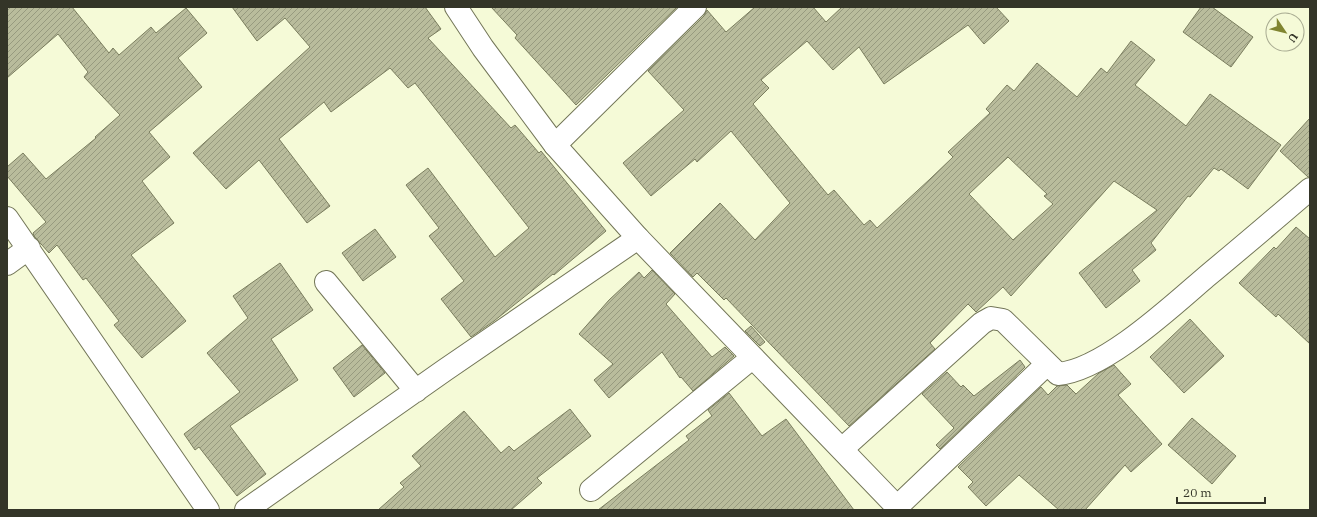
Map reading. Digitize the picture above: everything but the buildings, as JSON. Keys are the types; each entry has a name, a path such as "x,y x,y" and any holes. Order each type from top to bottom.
{"street":[{"path":"456,7 483,48 555,145 638,238 898,508 1047,364"},
{"path":"555,145 695,7"},
{"path":"842,449 982,323 991,318 1003,320 1058,374 1070,373 1108,354 1157,320 1310,189"},
{"path":"7,218 208,510"},
{"path":"246,510 638,238"},
{"path":"7,264 29,248"},
{"path":"326,282 416,391"},
{"path":"591,490 752,358"}]}
